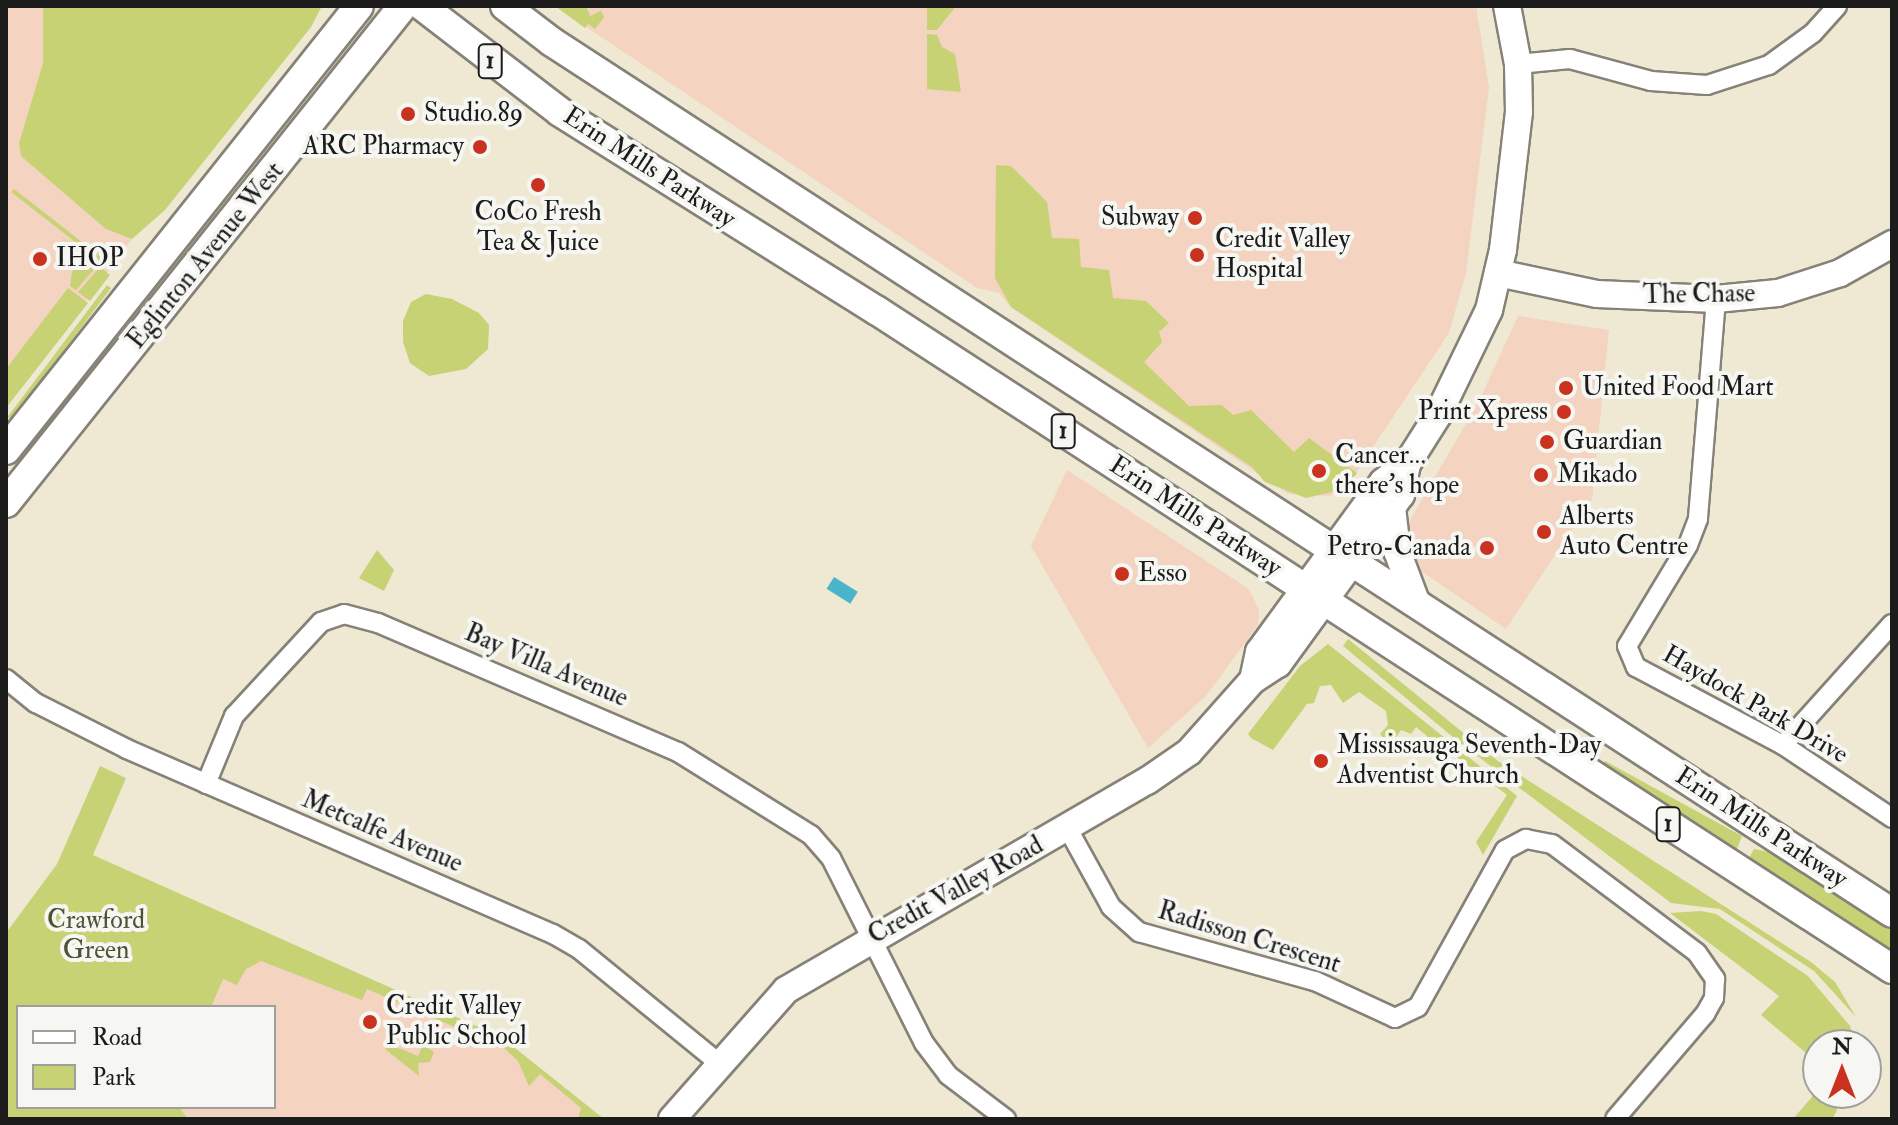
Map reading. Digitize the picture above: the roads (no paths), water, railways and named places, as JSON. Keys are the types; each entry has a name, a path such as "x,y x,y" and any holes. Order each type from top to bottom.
{"main road":[{"name":"Eglinton Avenue West","path":"6,450 359,6"},
{"name":"Eglinton Avenue West","path":"6,503 403,6"},
{"name":"Erin Mills Parkway","path":"422,6 560,112 1315,594 1892,969"},
{"name":"Erin Mills Parkway","path":"505,6 552,42 1892,913"}],"street":[{"name":"Credit Valley Road","path":"1343,556 1401,495 1407,464 1465,365 1489,310 1516,158 1518,64 1507,6"},
{"path":"1518,64 1570,59 1651,81 1707,85 1769,65 1813,33 1837,6"},
{"name":"The Chase","path":"1498,273 1597,294 1716,299 1778,293 1840,273 1892,245"},
{"name":"Haydock Park Drive","path":"1716,299 1698,519 1688,545 1627,646 1636,667 1783,745 1892,818"},
{"name":"Credit Valley Road","path":"672,1119 786,990 870,938 1068,829 1189,752 1253,680 1259,652 1315,594 1343,556 1383,482 1407,464"},
{"path":"1392,507 1397,551 1417,604"},
{"name":"Bay Villa Avenue","path":"206,784 234,716 321,622 358,615 659,743 800,827 831,858 870,938"},
{"path":"1783,745 1892,624"},
{"name":"Metcalfe Avenue","path":"6,679 71,722 206,784 553,934 579,949 719,1063"},
{"name":"Radisson Crescent","path":"1068,829 1111,907 1139,932 1315,981 1395,1018 1418,1007 1505,850 1526,839 1552,844 1697,953 1715,979 1714,998 1705,1014 1615,1119"},
{"path":"870,938 932,1054 948,1075 1006,1119"}],"water":[{"path":"834,577 858,592 850,604 827,589"}],"place":[{"name":"Studio.89","path":"408,114"},
{"name":"ARC Pharmacy","path":"480,147"},
{"name":"CoCo Fresh Tea & Juice","path":"538,185"},
{"name":"Subway","path":"1195,218"},
{"name":"Credit Valley Hospital","path":"1197,255"},
{"name":"IHOP","path":"40,259"},
{"name":"United Food Mart","path":"1566,388"},
{"name":"Print Xpress","path":"1564,412"},
{"name":"Guardian","path":"1547,442"},
{"name":"Cancer… there’s hope","path":"1319,471"},
{"name":"Mikado","path":"1541,475"},
{"name":"Alberts Auto Centre","path":"1544,532"},
{"name":"Petro-Canada","path":"1487,548"},
{"name":"Esso","path":"1122,574"},
{"name":"Mississauga Seventh-Day Adventist Church","path":"1321,761"},
{"name":"Credit Valley Public School","path":"370,1022"}],"park label":[{"name":"Crawford Green","path":"96,936"}]}
